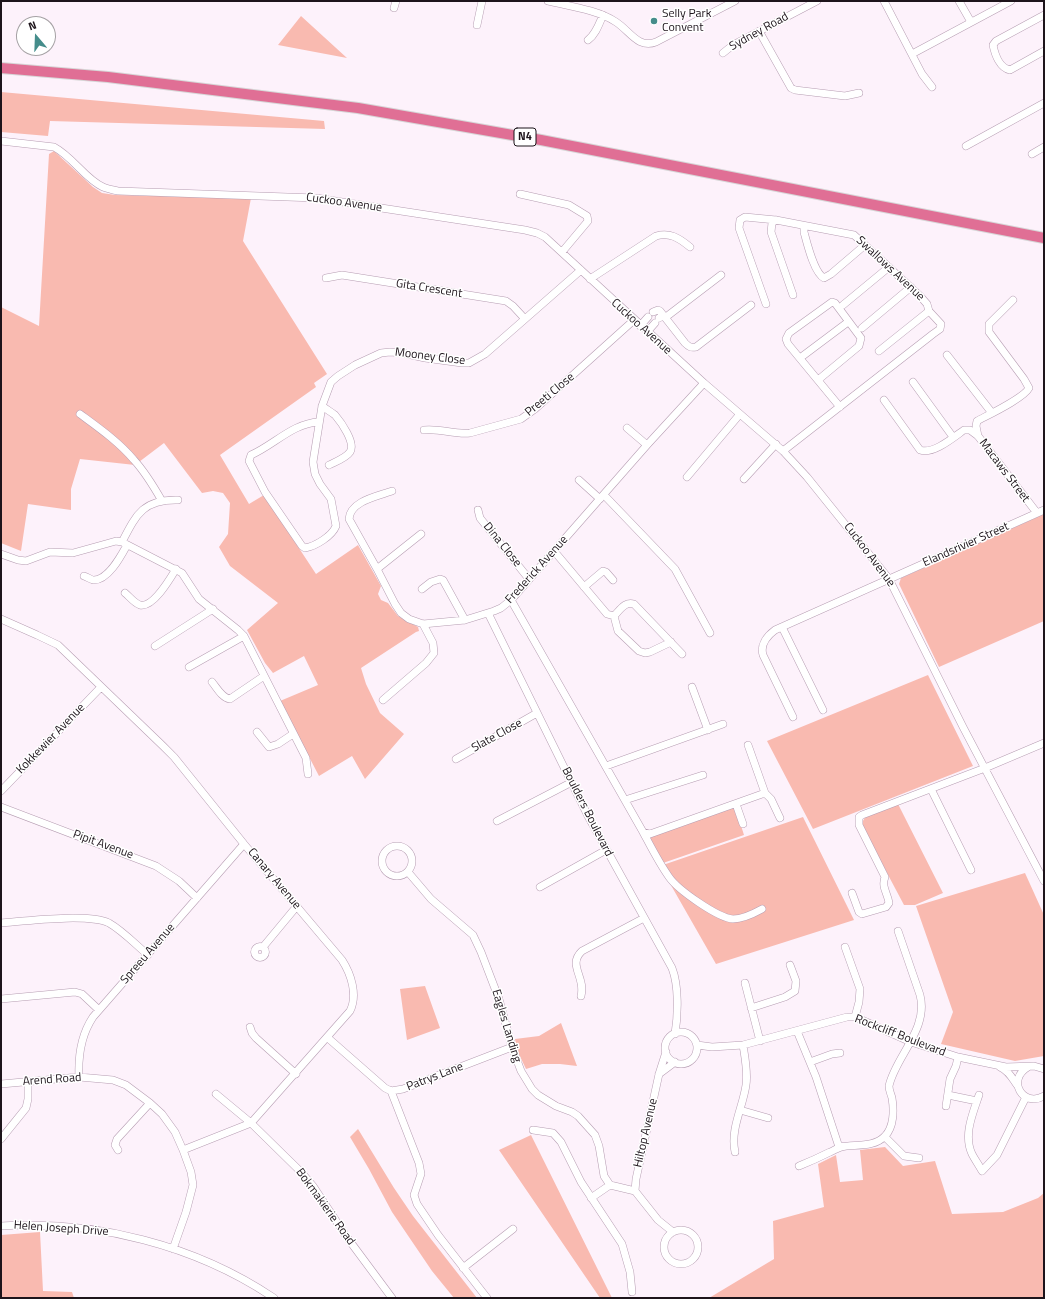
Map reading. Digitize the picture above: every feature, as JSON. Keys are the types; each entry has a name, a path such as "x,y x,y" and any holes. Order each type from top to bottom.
{"highway":[{"name":"N4","path":"1,68 108,77 358,108 541,140 1044,238"},
{"path":"1014,232 1044,234"}],"street":[{"path":"477,25 482,1"},
{"path":"548,1 603,15 617,22 641,43 650,45 735,1"},
{"name":"Sydney Road","path":"723,53 733,45 817,1"},
{"path":"884,1 922,74 932,87"},
{"path":"959,1 971,22"},
{"path":"912,54 1011,1"},
{"path":"588,40 596,31 603,15"},
{"path":"1044,15 996,41 993,45 1002,66 1005,69 1010,70 1044,51"},
{"path":"759,31 791,88 795,90 845,96 859,93"},
{"path":"966,146 1044,103"},
{"name":"Cuckoo Avenue","path":"1,141 54,148 69,157 97,184 108,189 138,192 293,196 331,199 532,231 545,237 704,384 784,451 812,482 889,579 963,727 1044,881"},
{"path":"1032,154 1044,147"},
{"path":"520,194 569,205 587,216 588,221 562,252"},
{"name":"Swallows Avenue","path":"766,304 739,228 739,222 745,217 776,220 854,235 911,287 927,304 929,310 941,324 940,329 784,451"},
{"path":"776,220 772,223 771,232 793,296"},
{"path":"806,226 804,228 804,232 817,272 822,277 826,277 831,274 866,245"},
{"path":"590,279 656,236 665,234 675,236 690,247"},
{"path":"843,305 889,267"},
{"name":"Mooney Close","path":"319,422 301,425 251,455 249,461 265,492 302,546 305,548 319,542 335,530 336,526 330,499 320,484 313,462 322,406 331,382 343,372 372,356 381,353 390,352 468,363 485,354 581,270"},
{"name":"Gita Crescent","path":"326,278 342,275 506,301 513,306 525,320"},
{"path":"646,332 660,319 720,275"},
{"path":"862,328 911,287"},
{"path":"978,436 976,426 978,421 1027,392 1028,388 1024,379 990,336 988,328 989,324 1013,300"},
{"path":"818,380 858,346 861,338 835,303 832,302 788,333 786,340 788,344 840,407"},
{"path":"640,326 650,314 658,310 660,319 688,346 693,348 751,305"},
{"path":"879,351 929,310"},
{"name":"Preeti Close","path":"424,430 435,429 464,434 521,419 536,409 634,320"},
{"path":"800,358 848,322"},
{"path":"947,355 992,413"},
{"path":"884,400 920,450 931,450 953,438 913,382"},
{"name":"Frederick Avenue","path":"392,491 363,501 354,507 349,515 350,523 377,568 401,613 409,619 423,624 465,620 488,613 502,608 511,600 647,445 704,384"},
{"path":"322,406 338,419 351,443 351,451 329,466"},
{"path":"80,414 109,436 134,460 162,501"},
{"path":"687,477 740,414"},
{"path":"627,428 647,445"},
{"name":"Macaws Street","path":"953,438 964,430 970,430 978,436 1041,512"},
{"path":"744,479 776,444"},
{"path":"579,480 602,497 675,569 710,633"},
{"path":"84,576 92,580 100,579 116,563 138,513 143,509 162,501 178,500"},
{"name":"Dina Close","path":"478,510 480,518 529,579"},
{"name":"Elandsrivier Street","path":"793,717 762,652 763,645 771,633 1041,512"},
{"path":"377,568 421,534"},
{"path":"1,554 26,561 50,552 73,554 116,541 182,573 200,599 244,636 306,758 308,774"},
{"path":"554,551 607,614 614,616"},
{"path":"125,593 141,605 147,603 159,594 176,569"},
{"path":"584,587 603,571 606,572 613,580"},
{"path":"422,589 436,579 443,580 465,620"},
{"path":"511,600 670,879 713,912 722,916 734,919 752,914 762,909"},
{"path":"614,616 626,604 634,604 682,654"},
{"path":"155,646 213,609"},
{"name":"Boulders Boulevard","path":"488,613 606,850 674,975 676,983 677,1012 674,1034"},
{"path":"614,616 618,631 639,651 645,653 650,652 671,642"},
{"name":"Canary Avenue","path":"1,620 58,645 174,757 244,844 342,960 348,968 351,976 353,996 352,1007 328,1038 251,1124 183,1150"},
{"path":"383,700 426,663 434,653 433,643 423,624"},
{"path":"782,627 823,710"},
{"path":"188,667 244,636"},
{"path":"212,682 227,699 230,699 264,676"},
{"name":"Kokkewier Avenue","path":"1,791 101,687"},
{"path":"692,687 708,730"},
{"name":"Slate Close","path":"456,759 537,713"},
{"path":"606,766 724,724"},
{"path":"257,732 269,747 293,734"},
{"path":"852,893 859,912 862,914 886,907 889,903 883,882 885,877 859,824 859,817 985,768 1044,743"},
{"path":"748,745 765,793 771,799 780,818"},
{"path":"625,800 703,775"},
{"path":"497,821 572,782"},
{"path":"931,789 971,870"},
{"path":"643,832 650,834 765,793"},
{"path":"736,804 743,824"},
{"name":"Pipit Avenue","path":"1,807 156,866 179,880 197,898"},
{"name":"Spreeu Avenue","path":"79,1077 79,1063 87,1026 244,844"},
{"path":"394,846 407,849 412,856 412,865 408,872 400,876 396,876 391,875 384,870 382,862 384,853 394,846"},
{"path":"540,887 606,850"},
{"name":"Eagles Landing","path":"408,872 431,899 473,935 499,999 517,1064 532,1088 556,1106 578,1116 595,1135 599,1146 604,1176 610,1186"},
{"path":"263,948 297,906"},
{"path":"1,923 78,918 99,920 114,926 148,955"},
{"path":"581,996 583,989 582,982 576,963 579,954 644,918"},
{"path":"799,1166 841,1147 874,1143 885,1137 889,1130 892,1115 892,1099 889,1087 893,1075 911,1042 920,1014 921,1000 898,931"},
{"path":"845,947 860,989 859,1002 855,1017"},
{"path":"751,1008 785,997 795,990 796,981 790,966"},
{"path":"745,983 760,1041"},
{"path":"1,999 75,992 82,994 100,1010"},
{"name":"Boulders Boulevard","path":"677,1012 685,1032"},
{"name":"Rockcliff Boulevard","path":"697,1045 712,1047 743,1045 848,1017 855,1017 911,1042 958,1057 994,1065"},
{"path":"250,1026 252,1033 256,1038 296,1074"},
{"path":"797,1031 810,1062 838,1144 841,1147"},
{"path":"666,1052 675,1062 683,1063 691,1060 696,1054 697,1045 692,1036 685,1032 674,1034"},
{"name":"Hiltop Avenue","path":"635,1192 636,1179 659,1074 666,1052 666,1043 674,1034"},
{"name":"Patrys Lane","path":"328,1038 379,1083 391,1091 403,1089 512,1048"},
{"path":"735,1152 734,1137 747,1076 743,1045"},
{"name":"Rockcliff Boulevard","path":"696,1054 712,1047"},
{"path":"810,1062 832,1054 840,1053"},
{"path":"946,1106 950,1079 958,1057"},
{"path":"659,1074 675,1062"},
{"path":"994,1065 1006,1067 1034,1066 1044,1069"},
{"path":"994,1065 1005,1069 1010,1074 1021,1093 1026,1097 1037,1099 1044,1096"},
{"path":"1018,1086 1017,1079 1020,1072 1028,1067"},
{"name":"Arend Road","path":"1,1084 79,1077 120,1082 150,1103 162,1114 169,1123 183,1150 193,1185 186,1212 173,1249"},
{"path":"1,1139 26,1108 28,1099 28,1082"},
{"path":"391,1091 421,1170 414,1192 415,1200 438,1235 487,1298"},
{"name":"Bokmakierie Road","path":"216,1094 251,1124 302,1173 318,1193 346,1236 392,1298"},
{"path":"948,1095 978,1098 969,1129 968,1138 972,1153 982,1170 997,1155 1026,1097"},
{"path":"118,1150 115,1145 117,1139 150,1103"},
{"path":"740,1110 768,1118"},
{"path":"534,1130 553,1133 558,1137 581,1182 622,1244 630,1272 632,1292"},
{"path":"885,1137 904,1156 919,1158"},
{"path":"591,1198 610,1186 635,1192 658,1220 673,1232 684,1230 689,1232 697,1240 698,1251 696,1256 687,1263 676,1263 667,1257 664,1246 673,1232"},
{"name":"Helen Joseph Drive","path":"1,1226 39,1225 90,1229 119,1234 173,1249 209,1262 232,1273 274,1298"},
{"path":"463,1268 513,1229"}],"shaded area":[{"path":"301,16 347,58 278,45"},
{"path":"1,92 324,121 325,129 50,121 48,136 1,132"},
{"path":"54,151 93,187 102,193 115,195 251,198 243,241 327,374 314,383 316,387 220,455 249,504 264,495 316,574 358,545 381,586 378,594 381,600 388,603 398,616 418,627 419,631 361,668 366,684 380,713 404,734 365,779 352,756 319,776 280,701 318,685 304,656 273,673 265,663 247,630 278,603 230,566 219,547 228,534 230,503 223,493 213,491 202,493 164,443 135,465 80,459 71,489 71,510 28,504 21,551 1,543 1,307 39,326 49,154"},
{"path":"1044,514 1044,621 939,667 899,584 901,578"},
{"path":"928,675 973,766 813,829 767,741"},
{"path":"898,804 943,893 915,905 904,905 861,824 866,816"},
{"path":"733,808 736,810 744,835 663,863 648,836"},
{"path":"803,817 854,920 716,964 660,866"},
{"path":"1025,873 1044,915 1044,1056 1015,1061 941,1044 953,1012 916,906"},
{"path":"425,986 440,1028 407,1040 400,989"},
{"path":"561,1023 577,1066 542,1064 526,1069 517,1050 515,1039 539,1036"},
{"path":"358,1129 413,1216 477,1298 454,1298 432,1271 392,1212 350,1137"},
{"path":"531,1135 612,1298 600,1298 499,1150"},
{"path":"885,1147 903,1166 935,1161 952,1214 1003,1212 1038,1198 1044,1193 1044,1298 709,1298 774,1259 773,1221 824,1207 818,1164 836,1155 840,1182 863,1180 860,1150"},
{"path":"40,1232 43,1291 72,1292 74,1298 1,1298 1,1235"}],"place":[{"name":"Selly Park Convent","path":"654,21"}]}
